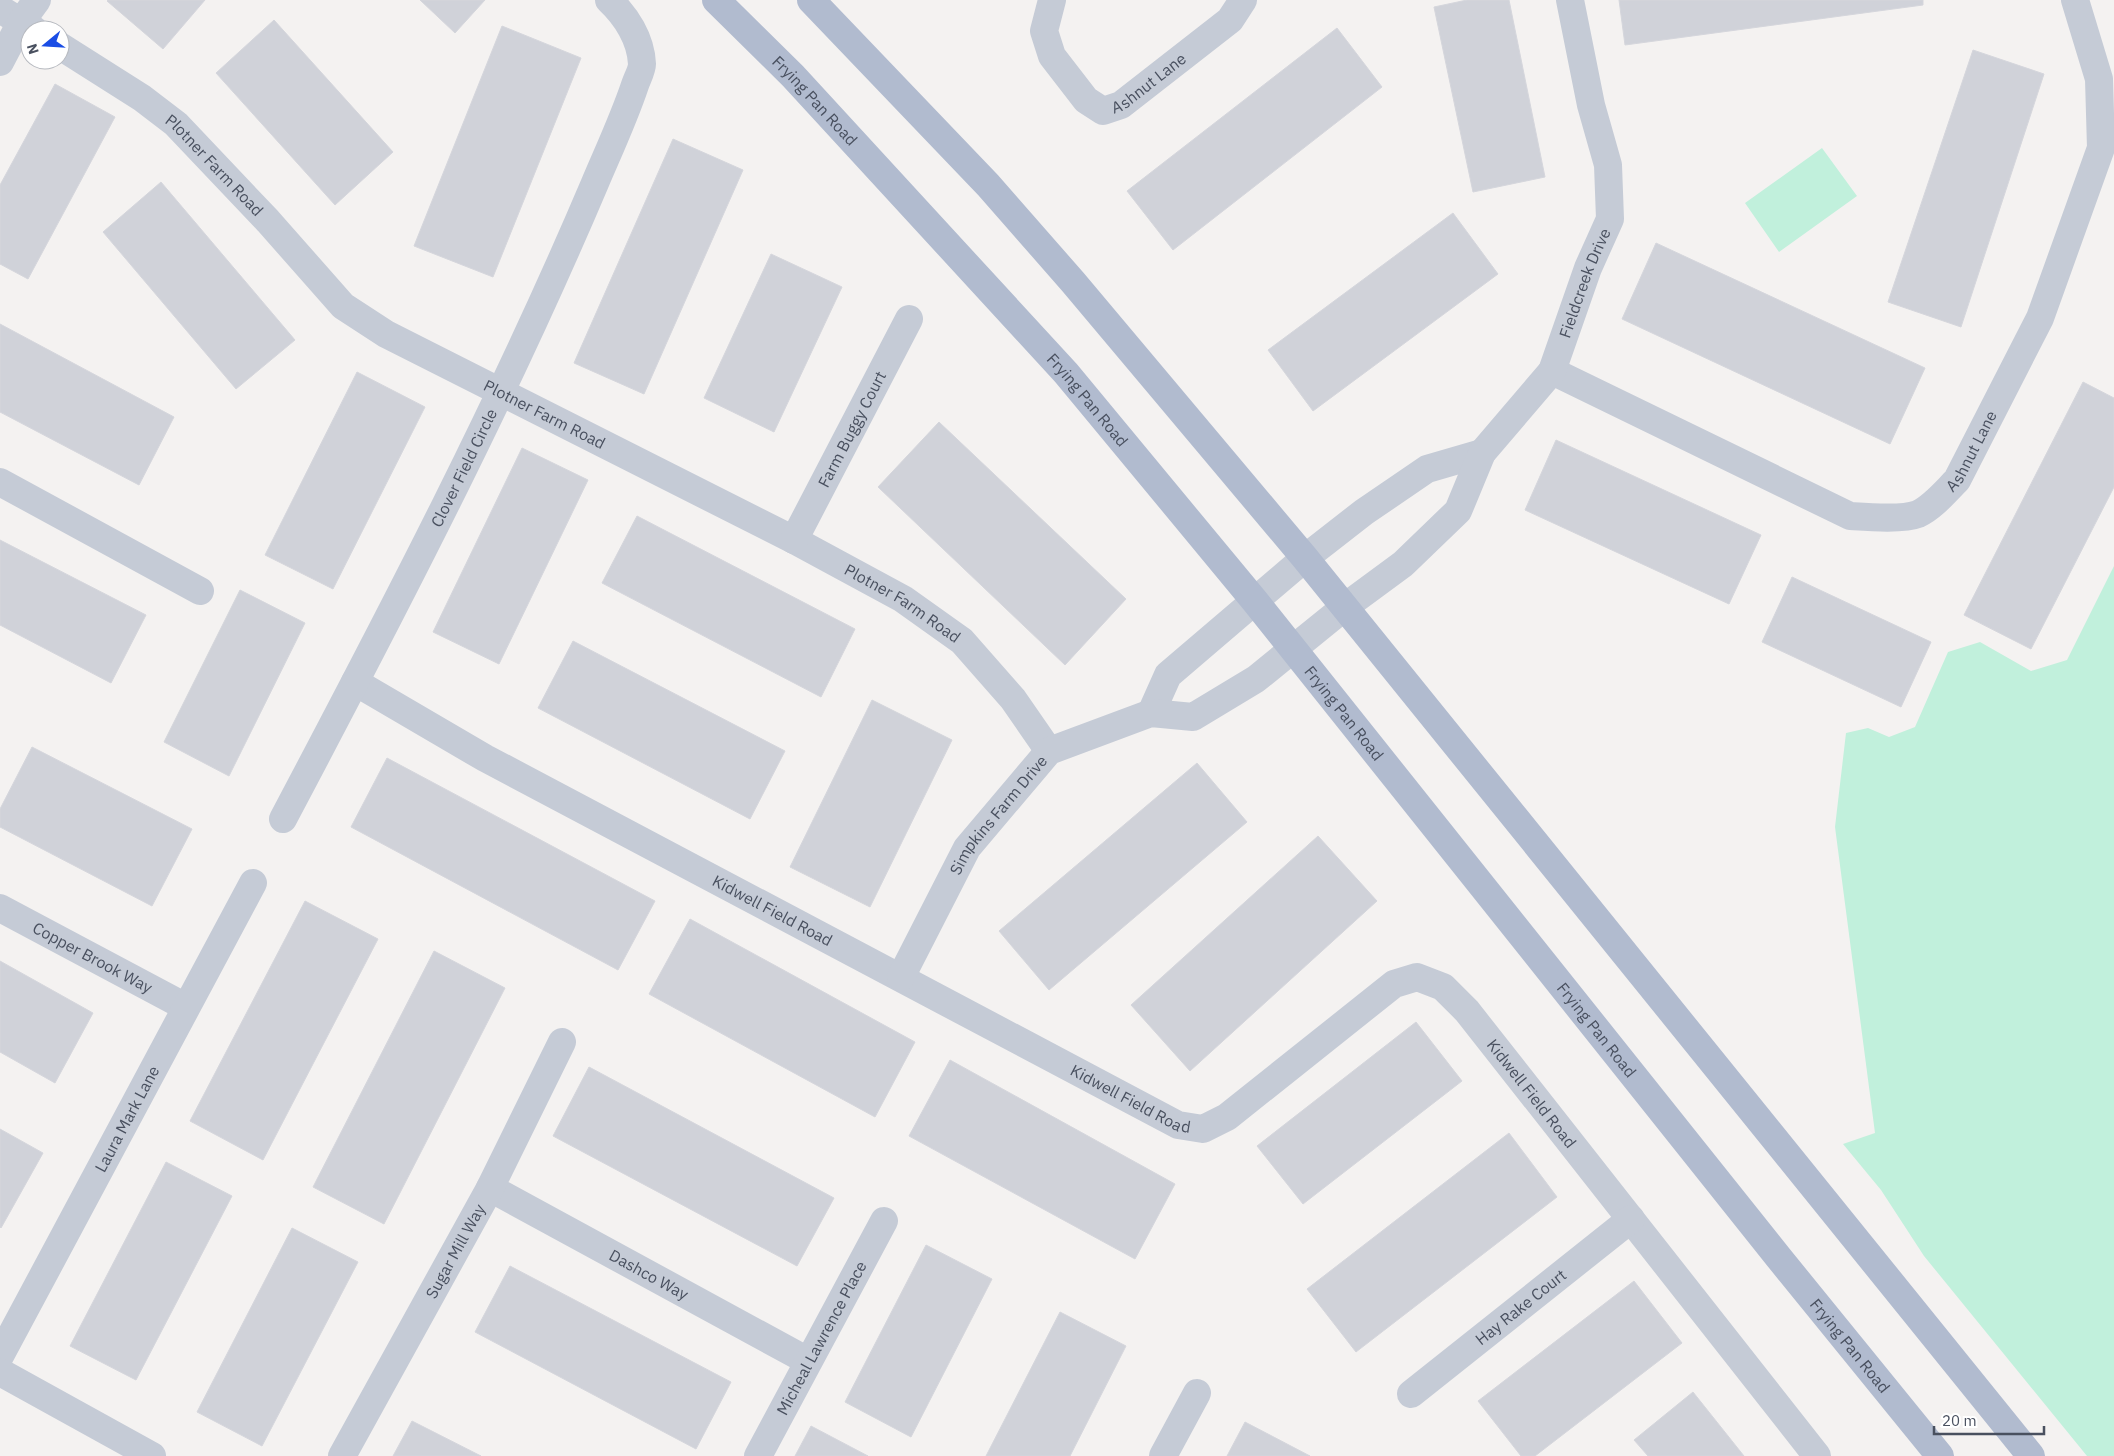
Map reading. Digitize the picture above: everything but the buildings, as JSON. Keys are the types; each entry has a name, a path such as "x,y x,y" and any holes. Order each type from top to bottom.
{"main road":[{"name":"Frying Pan Road","path":"716,0 793,76 1053,359 1254,600 1772,1250 1940,1456"},
{"path":"811,0 988,185 1080,289 1306,558 2031,1456"}],"street":[{"path":"0,62 18,21 36,0"},
{"name":"Clover Field Circle","path":"283,820 356,682 501,391 567,249 630,100 642,65 636,39 625,14 609,0"},
{"name":"Ashnut Lane","path":"1052,0 1044,31 1052,56 1086,100 1103,111 1121,105 1230,20 1243,0"},
{"name":"Fieldcreek Drive","path":"1293,649 1346,606 1403,564 1458,511 1482,453 1552,371 1588,268 1610,219 1608,165 1591,105 1570,0"},
{"name":"Ashnut Lane","path":"1552,371 1850,516 1879,518 1917,514 1940,498 1957,480 2040,318 2101,148 2099,79 2075,0"},
{"name":"Plotner Farm Road","path":"70,52 142,98 176,124 268,221 343,306 386,334 794,540 903,599 962,641 1013,699 1049,751"},
{"name":"Farm Buggy Court","path":"794,540 908,318"},
{"path":"1151,713 1168,675 1254,600 1364,512 1427,469 1482,453"},
{"path":"0,482 200,591"},
{"name":"Simpkins Farm Drive","path":"900,977 967,848 1049,751 1151,713 1193,717 1256,680 1293,649"},
{"name":"Kidwell Field Road","path":"356,682 485,758 1178,1125 1203,1129 1227,1117 1394,984 1417,978 1443,987 1467,1011 1817,1456"},
{"name":"Laura Mark Lane","path":"0,1356 9,1316 186,1007 253,883"},
{"name":"Copper Brook Way","path":"0,908 186,1007"},
{"name":"Sugar Mill Way","path":"342,1456 490,1188 562,1042"},
{"name":"Dashco Way","path":"490,1188 808,1361"},
{"name":"Hay Rake Court","path":"1411,1394 1631,1219"},
{"name":"Micheal Lawrence Place","path":"758,1456 884,1221"},
{"path":"0,1372 152,1456"},
{"path":"1163,1456 1197,1393"}],"green space":[{"path":"1822,148 1857,196 1779,252 1745,203"},
{"path":"2114,566 2114,1456 2087,1456 1924,1256 1881,1190 1843,1144 1875,1133 1835,827 1846,733 1868,728 1889,737 1915,727 1948,652 1980,642 2031,671 2067,660"}]}
